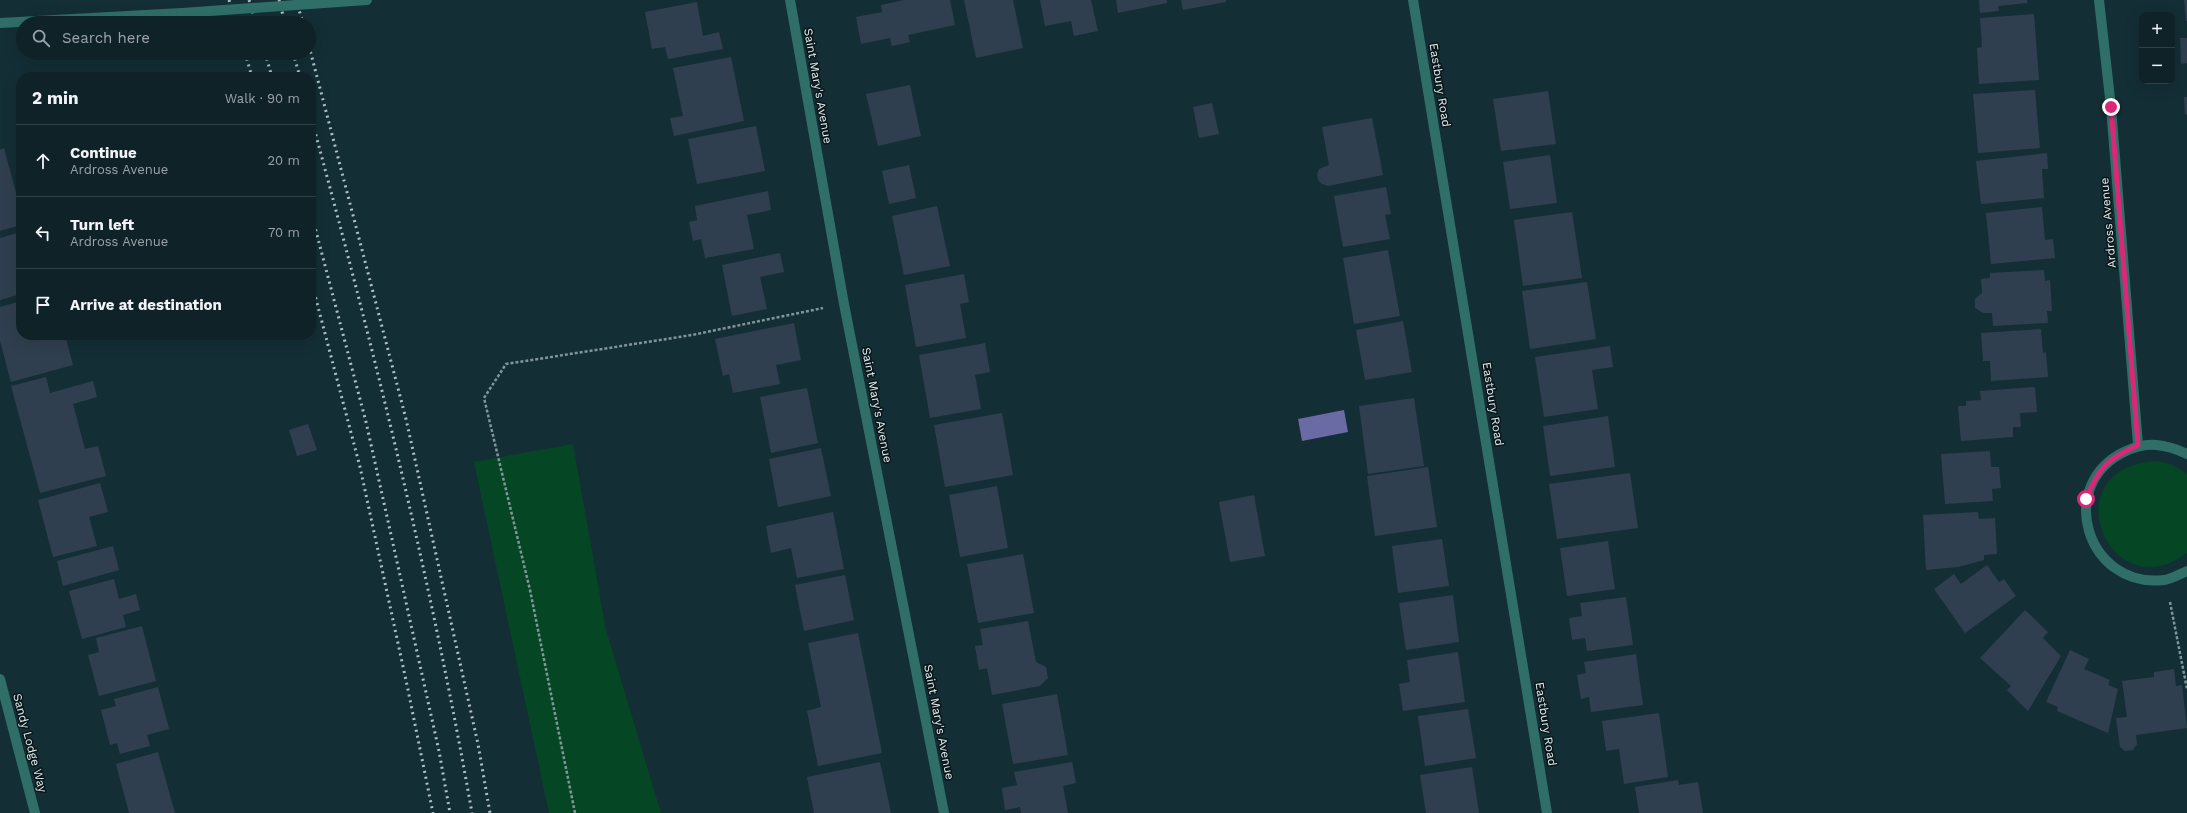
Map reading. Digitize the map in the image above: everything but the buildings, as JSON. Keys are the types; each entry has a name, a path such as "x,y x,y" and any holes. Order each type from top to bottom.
{"street":[{"path":"127,16 367,0"},
{"name":"Saint Mary's Avenue","path":"790,0 844,304 944,813"},
{"name":"Eastbury Road","path":"1413,0 1547,813"},
{"name":"Ardross Avenue","path":"2099,0 2111,107 2138,445"},
{"path":"0,23 16,22"},
{"path":"2187,454 2170,445 2138,445 2114,456 2096,475 2086,499 2086,526 2096,550 2115,569 2139,579 2165,580 2187,571"},
{"name":"Sandy Lodge Way","path":"0,679 35,813"}],"path":[{"path":"575,813 530,590 484,398 506,364 692,336 844,304"},
{"path":"2165,580 2187,689"}],"green space":[{"path":"573,444 606,630 661,813 549,813 474,462"},
{"path":"2158,461 2173,465 2187,474 2187,553 2158,566 2134,564 2114,551 2102,531 2099,507 2106,485 2125,469"}],"water":[{"path":"1344,410 1348,432 1302,441 1298,419"}],"railway":[{"path":"229,0 234,16"},
{"path":"249,0 254,16"},
{"path":"279,0 283,16"},
{"path":"296,0 301,16"},
{"path":"247,60 251,72"},
{"path":"267,60 271,72"},
{"path":"295,60 299,72"},
{"path":"313,60 316,72"},
{"path":"316,73 406,419 478,744 490,813"},
{"path":"316,136 357,289 399,463 438,638 472,813"},
{"path":"316,231 366,422 439,751 450,813"},
{"path":"316,299 360,467 433,813"}],"route":[{"path":"2086,499 2096,475 2114,456 2138,445 2111,107"}]}
